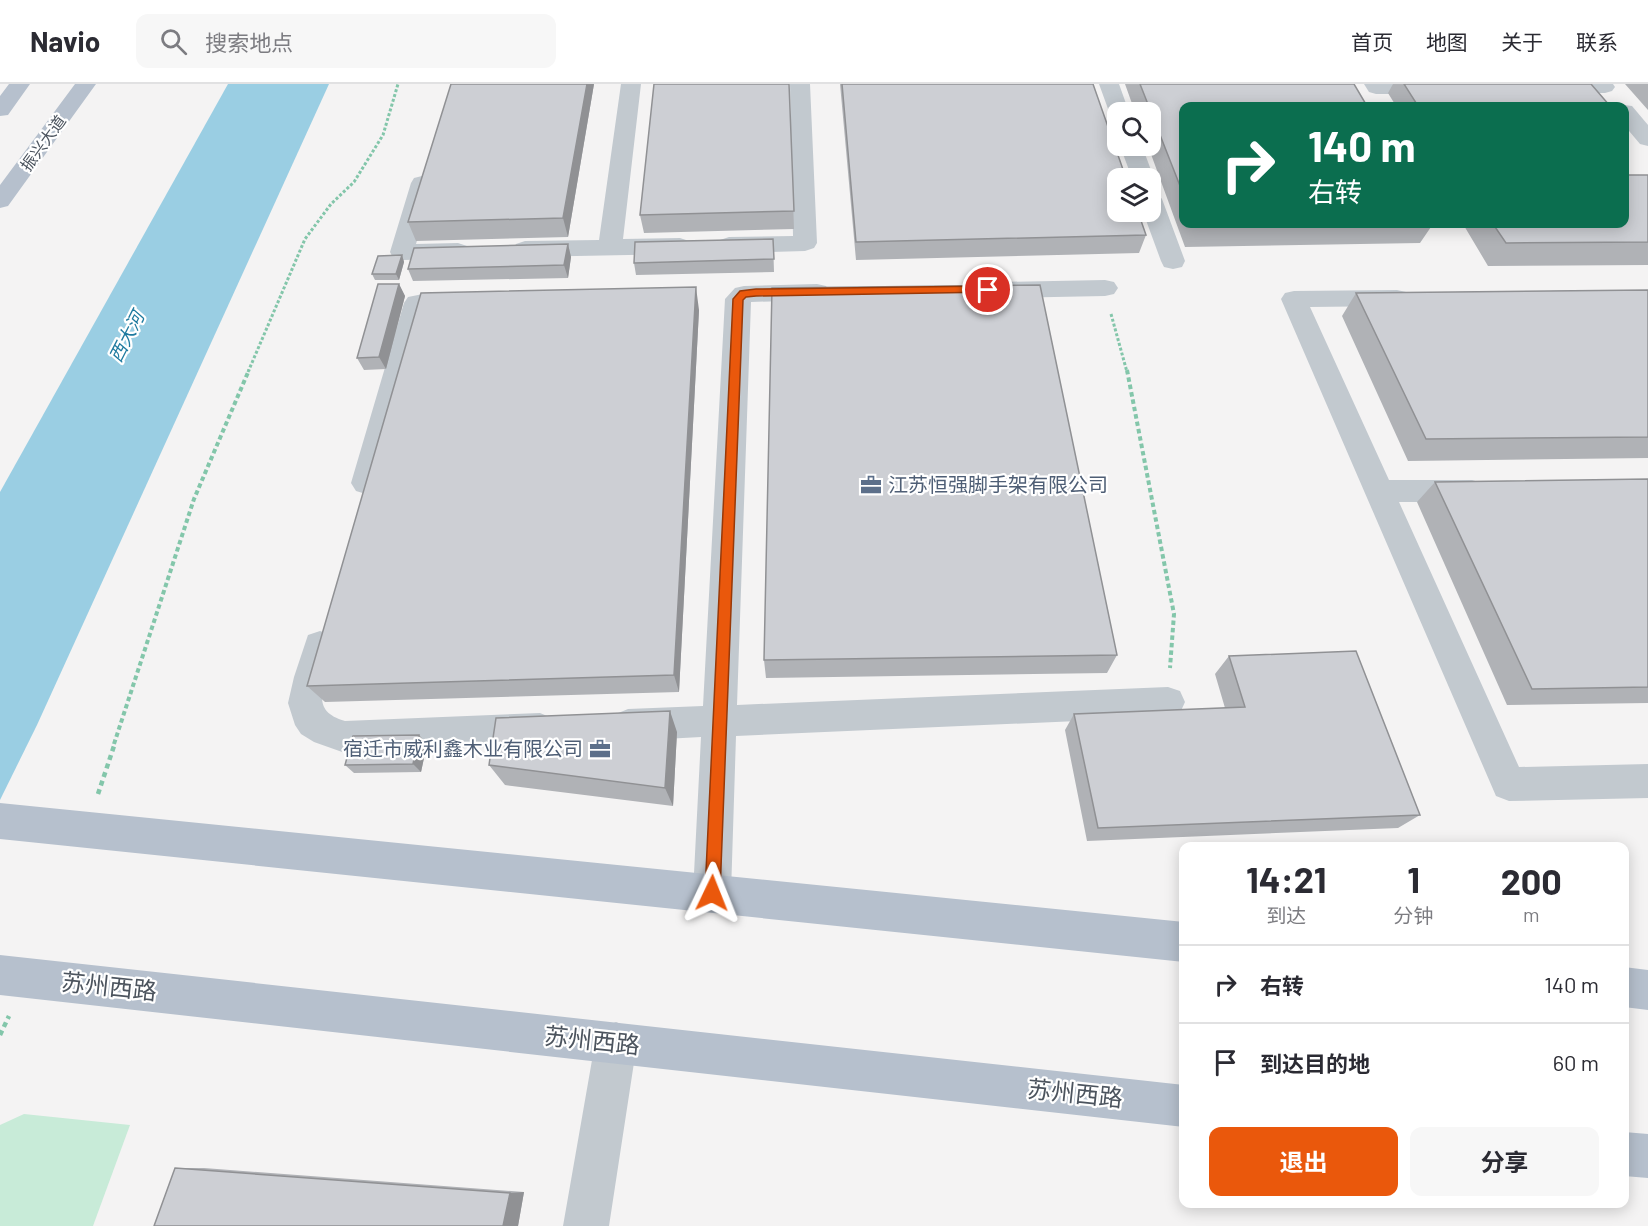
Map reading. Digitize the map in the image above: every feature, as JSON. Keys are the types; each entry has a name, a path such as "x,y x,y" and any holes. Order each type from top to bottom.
{"main road":[{"path":"0,110 20,84"},
{"name":"振兴大道","path":"0,201 86,84"},
{"path":"0,821 1179,941"},
{"name":"苏州西路","path":"0,975 1179,1105"},
{"path":"1629,988 1648,990"},
{"path":"1629,1154 1648,1156"}],"lane":[{"path":"610,248 632,84"},
{"path":"429,162 402,252 805,243 800,84"},
{"path":"1108,84 1115,102"},
{"path":"1374,84 1376,88 1456,88"},
{"path":"1525,87 1603,85 1618,102"},
{"path":"1629,117 1648,139"},
{"path":"1159,222 1173,261"},
{"path":"965,290 1105,288"},
{"path":"712,893 738,299 744,294 756,293 849,292"},
{"path":"1424,298 1294,299 1509,784 1648,781"},
{"path":"358,510 417,303 429,301"},
{"path":"1379,492 1496,491"},
{"path":"329,614 303,705 308,718 324,733 345,737 567,728"},
{"path":"602,726 1168,702"},
{"path":"586,1226 616,1043"}],"path":[{"path":"80,828 194,499 305,239 330,204 354,182 383,135 398,84"},
{"path":"1105,288 1130,382 1174,614 1168,702"}],"green space":[{"path":"24,1114 130,1125 93,1226 0,1226 0,1125"}],"water":[{"name":"西大河","path":"228,84 329,84 37,725 0,800 0,492"}],"building":[{"path":"451,84 587,84 563,218 408,222"},
{"path":"654,84 789,84 794,211 640,215"},
{"path":"842,84 1093,84 1107,124 1107,156 1118,156 1122,168 1107,168 1107,222 1141,222 1146,235 856,242"},
{"path":"1140,84 1354,84 1365,102 1179,102 1179,183 1161,137 1161,102 1147,102"},
{"path":"1404,84 1591,84 1607,102 1415,102"},
{"path":"1629,175 1648,175 1648,242 1506,243 1496,228 1629,228"},
{"path":"773,239 774,259 634,263 635,242"},
{"path":"568,244 564,265 408,269 414,248"},
{"path":"402,255 396,274 372,274 378,256"},
{"path":"378,284 399,284 379,357 357,358"},
{"path":"1040,285 1117,655 764,660 772,288"},
{"path":"696,287 674,675 307,686 421,293"},
{"path":"1648,290 1648,437 1426,439 1356,293"},
{"path":"1648,479 1648,687 1532,689 1435,482"},
{"path":"1356,651 1420,815 1098,828 1074,714 1245,707 1229,656"},
{"path":"670,711 665,788 489,765 496,718"},
{"path":"419,735 413,764 345,765 353,736"},
{"path":"175,1168 510,1193 503,1226 154,1226"}],"place":[{"name":"江苏恒强脚手架有限公司","path":"871,485"},
{"name":"宿迁市威利鑫木业有限公司","path":"600,749"}],"route":[{"path":"712,893 738,299 744,294 756,293 988,290"}]}
